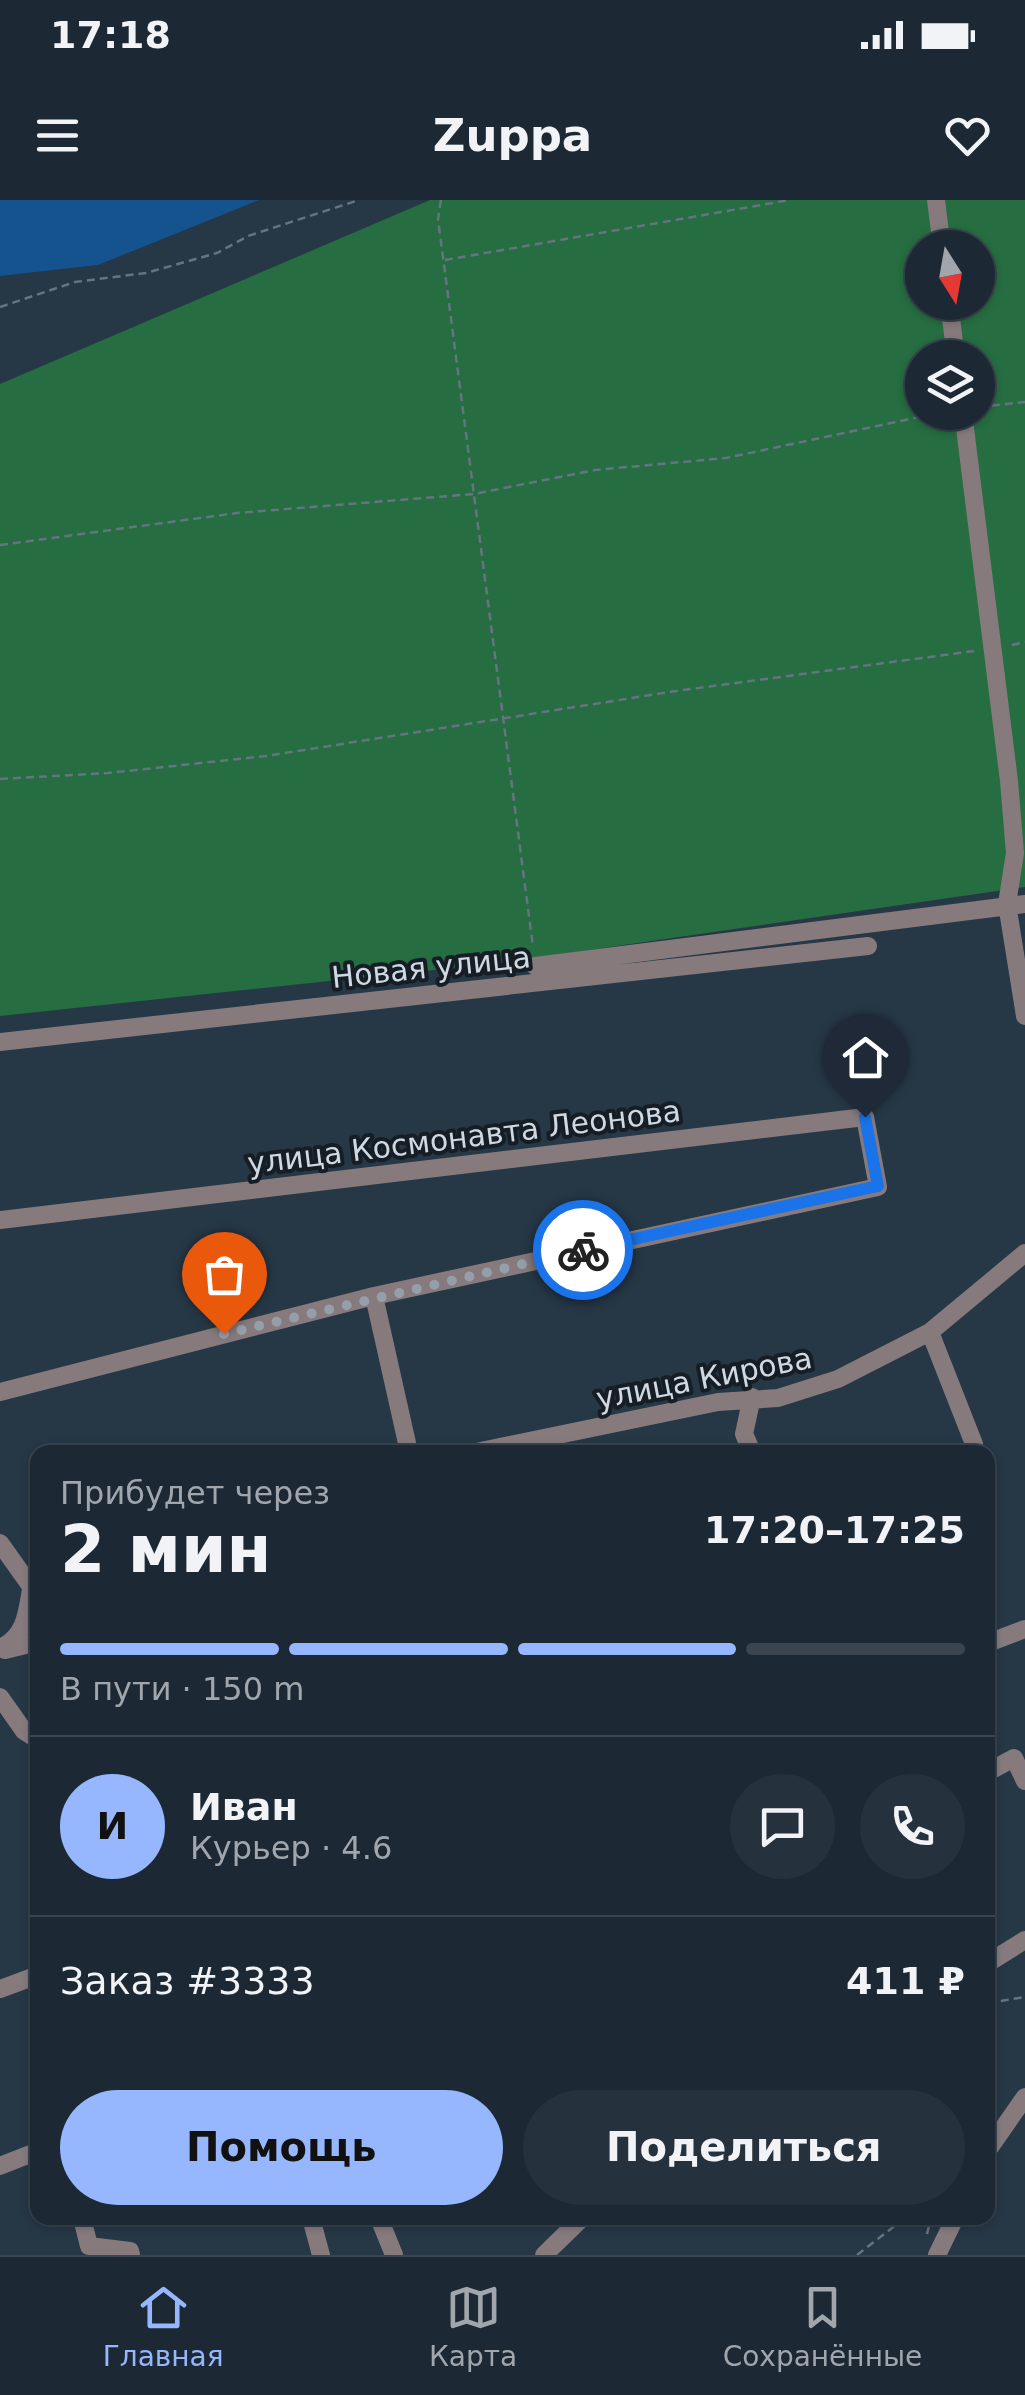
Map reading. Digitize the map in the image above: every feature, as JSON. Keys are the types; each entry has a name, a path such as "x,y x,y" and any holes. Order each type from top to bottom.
{"street":[{"path":"936,200 940,230"},
{"path":"966,430 994,648 1025,1016"},
{"path":"535,966 1016,904"},
{"name":"Новая улица","path":"0,1042 868,946"},
{"name":"улица Космонавта Леонова","path":"0,1220 865,1117 878,1186 374,1296"},
{"name":"улица Кирова","path":"511,1445 752,1397 778,1398 838,1379 930,1332 1025,1253"},
{"path":"0,1392 374,1296 406,1445"},
{"path":"930,1332 974,1445"},
{"path":"749,1445 744,1434 752,1397"},
{"path":"0,1544 30,1586"},
{"path":"0,1650 15,1642 30,1606"},
{"path":"995,1640 1025,1629"},
{"path":"0,1650 30,1644"},
{"path":"0,1697 30,1735"},
{"path":"995,1768 1014,1758 1025,1781"},
{"path":"995,1958 1025,1940"},
{"path":"0,1989 30,1978"},
{"path":"995,2140 1025,2097"},
{"path":"0,2166 30,2154"},
{"path":"84,2225 89,2246 130,2251 131,2255"},
{"path":"313,2225 322,2255"},
{"path":"382,2225 394,2255"},
{"path":"544,2255 575,2225"},
{"path":"937,2255 952,2225"}],"path":[{"path":"0,306 75,282 146,272 217,254 248,236 359,200"},
{"path":"441,200 444,260 535,966"},
{"path":"444,260 790,200"},
{"path":"995,405 1025,402"},
{"path":"0,545 236,513 474,494 595,470 726,458 905,420"},
{"path":"0,778 108,773 266,756 676,691 1025,642"},
{"path":"995,2002 1025,1997"},
{"path":"857,2255 896,2225"}],"green space":[{"path":"430,200 1025,200 1025,887 500,963 0,1016 0,384"}],"water":[{"path":"0,200 259,200 98,265 0,276"}],"way so far":[{"path":"224,1334 583,1250"}],"route":[{"path":"583,1250 878,1186 865,1117"}]}
